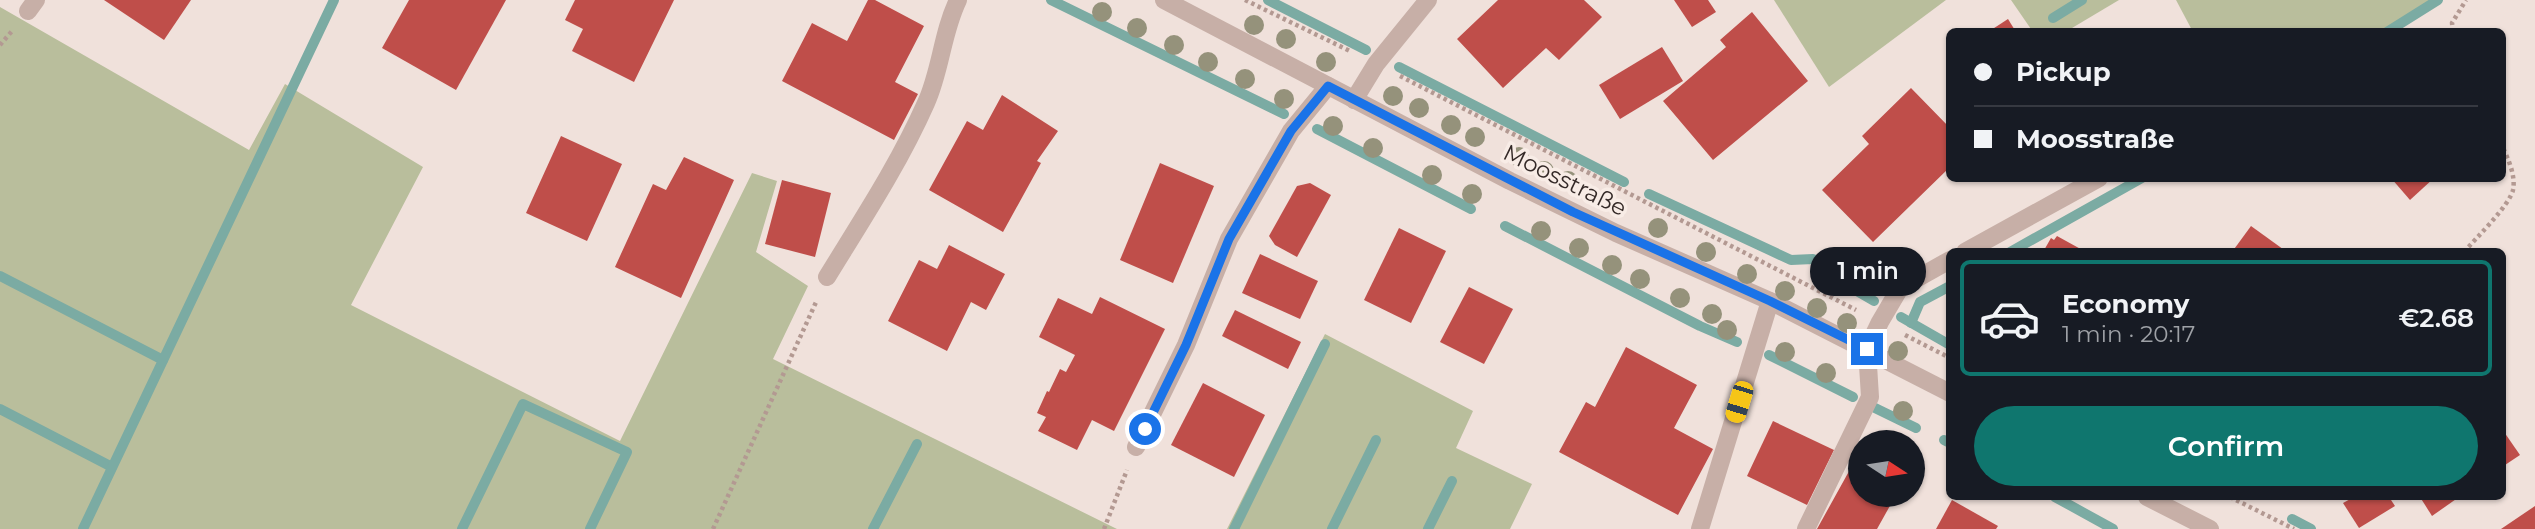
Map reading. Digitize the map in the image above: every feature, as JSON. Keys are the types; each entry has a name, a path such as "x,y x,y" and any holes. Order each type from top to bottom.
{"street":[{"path":"827,277 887,179 928,101 951,16 958,0"},
{"name":"Moosstraße","path":"1164,0 1510,181 1616,233 1770,301 1946,391"},
{"path":"1354,100 1376,64 1428,0"},
{"path":"1136,447 1186,345 1229,239 1291,131 1328,86"},
{"path":"1972,248 2092,182"},
{"path":"1806,529 1870,397 1867,349 1880,323 1900,288 1946,262"},
{"path":"1700,529 1770,301"},
{"path":"2153,500 2210,529"}],"path":[{"path":"1245,0 1376,64 1946,356"},
{"path":"2453,28 2452,23 2466,0"},
{"path":"2468,248 2500,211 2513,190 2511,167 2506,155"},
{"path":"713,529 827,277"},
{"path":"1104,529 1136,447"},
{"path":"2236,500 2294,529"}],"green space":[{"path":"1774,0 1946,0 1829,87"},
{"path":"2011,0 2119,0 2072,28 2030,28"},
{"path":"2176,0 2438,0 2392,28 2191,28"},
{"path":"0,7 249,150 285,84 423,167 351,305 620,441 752,173 777,181 756,252 808,286 773,359 1117,529 0,529"},
{"path":"1325,334 1473,411 1456,448 1532,484 1510,529 1227,529"}],"building":[{"path":"104,0 191,0 164,40"},
{"path":"409,0 506,0 456,90 382,48"},
{"path":"575,0 674,0 634,82 572,51 583,29 565,20"},
{"path":"868,0 875,0 924,26 895,82 918,94 894,140 782,81 812,23 847,41"},
{"path":"1498,0 1584,0 1602,17 1559,60 1546,48 1503,88 1457,39"},
{"path":"1674,0 1708,0 1716,12 1692,27"},
{"path":"1752,12 1808,81 1713,160 1663,101 1726,47 1720,40"},
{"path":"2008,19 2014,28 1994,28"},
{"path":"1662,47 1683,81 1620,119 1599,85"},
{"path":"1911,88 1946,124 1946,171 1873,242 1822,190 1869,144 1862,136"},
{"path":"1002,95 1058,131 1037,161 1041,163 1003,232 929,190 967,121 983,130"},
{"path":"561,136 622,164 587,241 526,213"},
{"path":"684,157 734,180 681,298 615,267 653,184 666,190"},
{"path":"1160,163 1214,186 1173,283 1120,260"},
{"path":"782,180 831,193 815,257 765,244"},
{"path":"2394,182 2430,182 2410,200"},
{"path":"1310,183 1331,195 1297,257 1275,245 1269,236 1297,186"},
{"path":"2251,226 2281,248 2235,248"},
{"path":"1399,228 1446,251 1411,323 1364,300"},
{"path":"2057,236 2079,248 2045,248 2051,238 2054,240"},
{"path":"949,245 1005,274 986,310 971,302 947,351 888,321 919,260 937,269"},
{"path":"1260,254 1318,281 1300,319 1242,293"},
{"path":"1469,287 1513,309 1484,364 1440,342"},
{"path":"1100,297 1165,329 1114,431 1092,420 1077,450 1038,431 1046,417 1037,413 1047,391 1049,392 1060,369 1066,372 1075,355 1039,337 1058,298 1092,314"},
{"path":"1235,310 1301,342 1288,369 1222,336"},
{"path":"1626,347 1697,385 1674,428 1713,449 1678,515 1559,452 1586,402 1595,407"},
{"path":"1203,383 1265,415 1234,477 1171,445"},
{"path":"1773,421 1834,450 1807,505 1747,476"},
{"path":"2506,435 2520,455 2506,464"},
{"path":"1848,473 1848,508 1889,508 1877,529 1817,529"},
{"path":"1952,500 1998,526 1996,529 1936,529"},
{"path":"2348,500 2391,500 2395,506 2359,528 2343,503"},
{"path":"2422,500 2455,500 2432,516"},
{"path":"2535,506 2535,529 2501,529"}],"waterway":[{"path":"83,529 334,0"},
{"path":"1051,0 1284,114"},
{"path":"1268,0 1366,50"},
{"path":"2053,18 2082,0"},
{"path":"2393,28 2438,0"},
{"path":"1399,67 1624,182"},
{"path":"1317,129 1471,209"},
{"path":"2017,248 2135,182"},
{"path":"1649,194 1791,260 1813,259 1831,267 1843,283 1874,301"},
{"path":"1505,226 1700,326 1737,342"},
{"path":"0,276 163,360"},
{"path":"1911,323 1920,302 1946,288"},
{"path":"1901,317 1946,343"},
{"path":"1234,529 1325,344"},
{"path":"1769,355 1853,397"},
{"path":"462,529 523,404 627,452 590,529"},
{"path":"1875,408 1916,428"},
{"path":"0,409 112,467"},
{"path":"1332,529 1376,440"},
{"path":"873,529 917,444"},
{"path":"1428,529 1452,481"},
{"path":"2060,500 2113,529"},
{"path":"2292,519 2311,529"}],"route":[{"path":"1145,429 1186,345 1229,239 1269,165 1291,131 1328,86 1616,233 1770,301 1867,349"}]}
